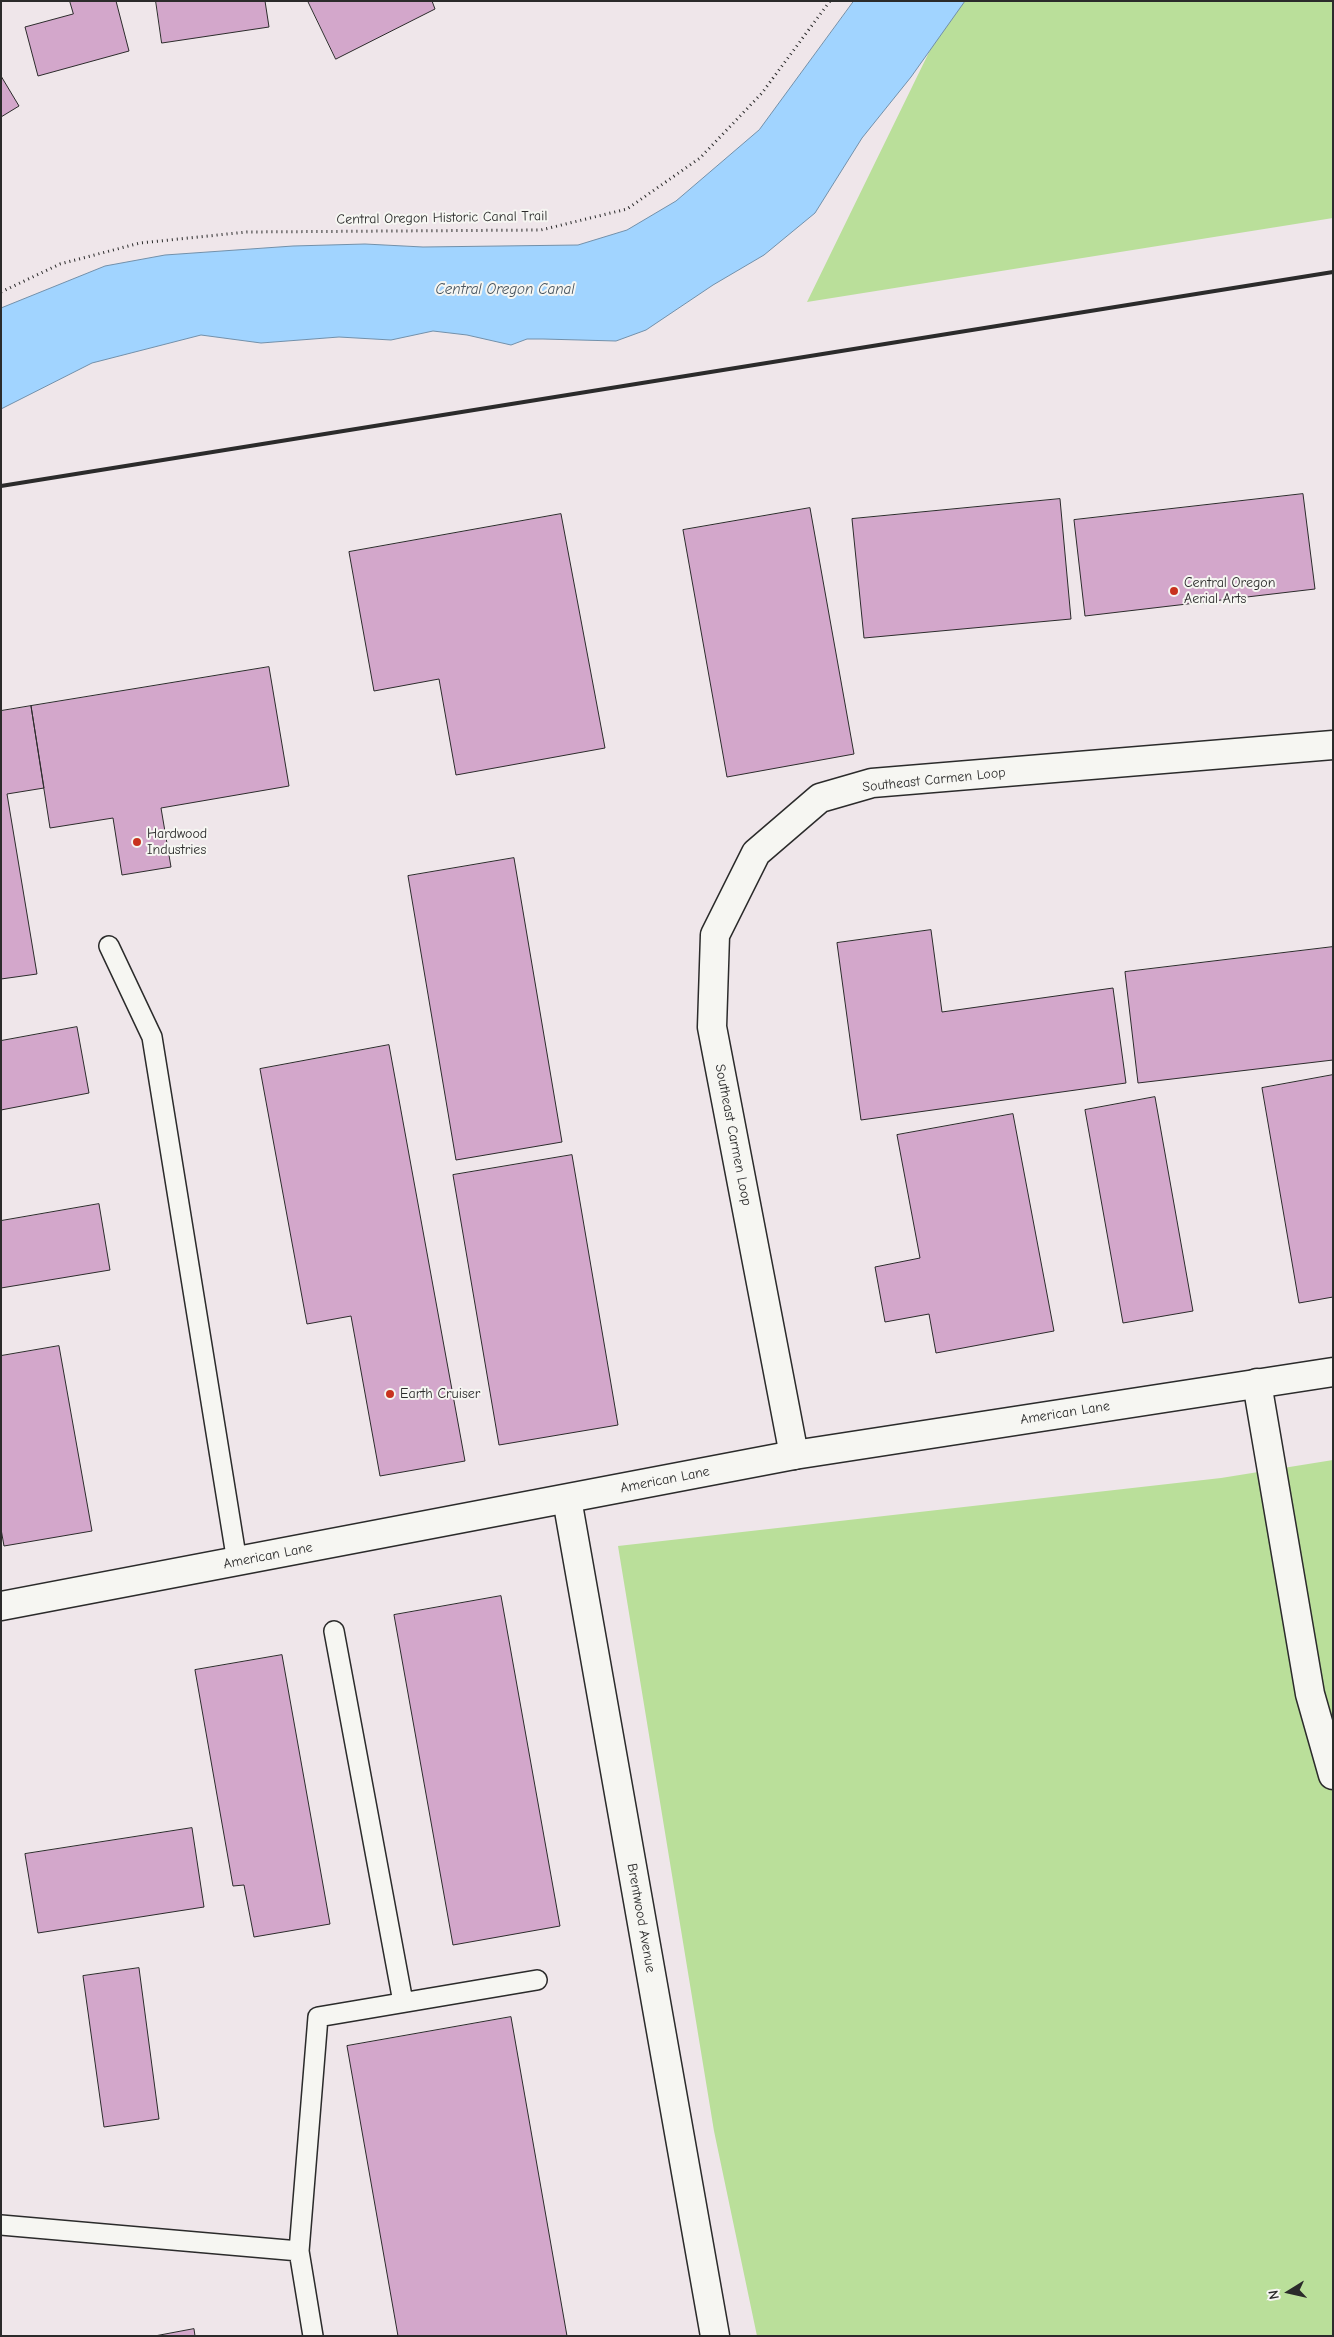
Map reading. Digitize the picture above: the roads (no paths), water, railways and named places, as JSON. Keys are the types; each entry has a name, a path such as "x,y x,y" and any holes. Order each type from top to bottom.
{"street":[{"name":"Southeast Carmen Loop","path":"794,1455 712,1026 715,935 756,853 820,798 872,783 1333,745"},
{"name":"American Lane","path":"1,1606 567,1500 794,1455 1333,1372"},
{"path":"1257,1383 1310,1694 1333,1776"},
{"name":"Brentwood Avenue","path":"567,1500 715,2336"}],"lane":[{"path":"109,946 152,1037 237,1562"},
{"path":"334,1632 403,2002"},
{"path":"313,2336 299,2251 318,2017 537,1980"},
{"path":"1,2225 299,2251"}],"water":[{"name":"Central Oregon Canal","path":"854,1 965,1 911,77 862,138 815,213 764,255 713,285 646,330 616,341 527,339 511,345 467,335 433,331 391,340 339,337 261,343 201,335 92,363 1,409 1,308 105,266 165,255 293,246 365,244 423,247 578,245 627,230 676,201 759,130"}],"railway":[{"path":"1,486 1333,272"}],"place":[{"name":"Central Oregon Aerial Arts","path":"1174,591"},
{"name":"Hardwood Industries","path":"137,842"},
{"name":"Earth Cruiser","path":"390,1394"}]}
